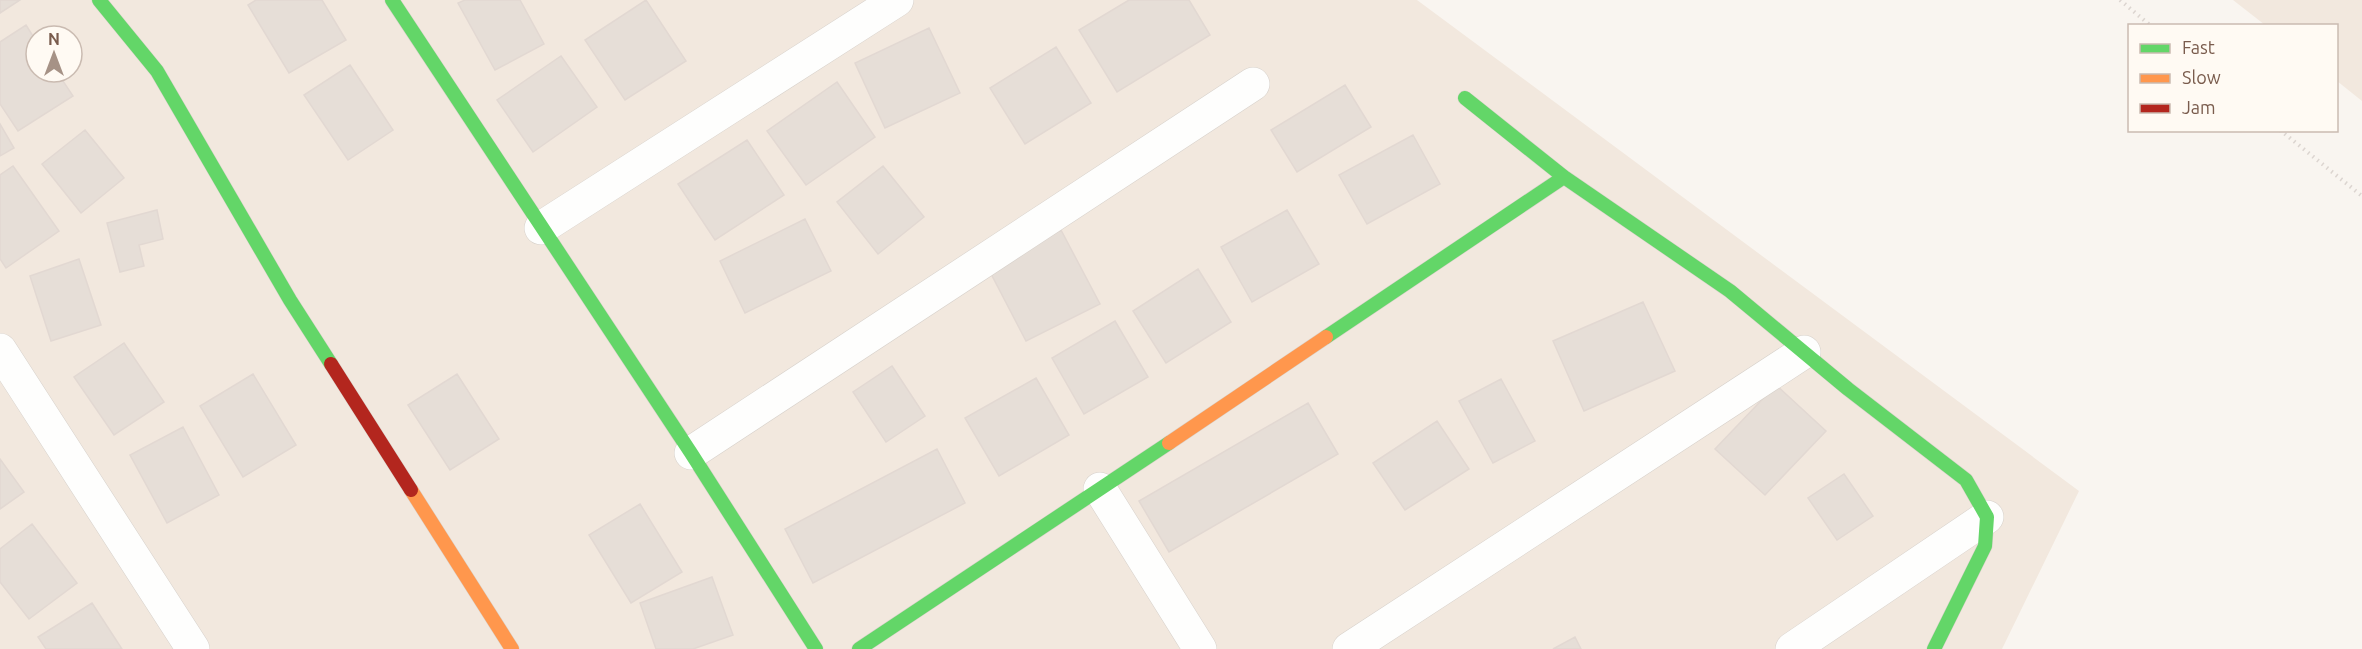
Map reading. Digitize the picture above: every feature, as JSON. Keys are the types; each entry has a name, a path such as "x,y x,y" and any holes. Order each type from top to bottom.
{"street":[{"path":"99,0 157,72 290,300 512,649"},
{"path":"541,228 897,0"},
{"path":"397,2 541,228 691,453 816,649"},
{"path":"691,453 1252,84"},
{"path":"1465,98 1564,177 1730,291 1848,389 1966,480 1988,517 1985,546 1934,649"},
{"path":"859,649 892,641 1100,489 1564,177"},
{"path":"0,350 192,649"},
{"path":"1349,649 1804,352"},
{"path":"1100,489 1200,649"},
{"path":"1792,649 1988,517"}],"path":[{"path":"2120,0 2149,24"},
{"path":"2282,132 2362,196"}],"shaded area":[{"path":"0,0 1417,0 2079,491 2002,649 0,649"},
{"path":"2233,0 2362,0 2362,101 2338,82 2338,24 2264,24"}],"building":[{"path":"0,0 20,0 0,13"},
{"path":"256,0 322,0 346,40 289,73 248,5"},
{"path":"465,0 520,0 544,44 495,70 458,3"},
{"path":"646,0 686,61 625,100 585,40"},
{"path":"1129,0 1189,0 1210,35 1117,92 1079,30"},
{"path":"24,26 24,84 65,84 73,96 18,131 0,104 0,42"},
{"path":"929,28 960,93 885,128 855,63"},
{"path":"1056,47 1091,103 1025,144 990,88"},
{"path":"561,56 597,107 533,152 497,100"},
{"path":"350,65 393,130 348,160 304,95"},
{"path":"837,82 875,137 806,185 767,131"},
{"path":"1345,85 1371,127 1297,172 1271,130"},
{"path":"0,124 14,148 0,156"},
{"path":"85,130 124,178 81,213 42,164"},
{"path":"1413,135 1440,184 1367,224 1339,175"},
{"path":"747,140 784,195 715,240 678,184"},
{"path":"13,166 59,231 6,268 0,259 0,175"},
{"path":"883,166 924,217 878,254 837,202"},
{"path":"157,210 163,239 139,245 144,266 120,272 107,223"},
{"path":"1287,210 1319,264 1252,302 1221,247"},
{"path":"805,219 831,271 745,313 720,261"},
{"path":"1061,230 1100,304 1026,341 988,268"},
{"path":"79,259 101,325 51,341 30,276"},
{"path":"1198,269 1231,322 1166,363 1133,311"},
{"path":"1643,302 1675,371 1584,411 1553,341"},
{"path":"1115,321 1148,377 1084,414 1052,358"},
{"path":"124,343 164,402 114,435 74,377"},
{"path":"892,366 925,416 886,442 853,392"},
{"path":"253,374 296,445 243,477 200,406"},
{"path":"457,374 499,439 450,470 408,405"},
{"path":"1036,378 1069,435 999,476 965,418"},
{"path":"1501,379 1535,441 1493,463 1459,401"},
{"path":"1776,385 1826,431 1765,495 1715,449"},
{"path":"1308,403 1338,454 1169,552 1139,501"},
{"path":"1437,421 1469,469 1405,510 1373,463"},
{"path":"183,427 219,495 167,523 130,455"},
{"path":"937,449 965,503 813,583 785,529"},
{"path":"0,459 24,492 0,509"},
{"path":"1844,474 1873,516 1837,540 1808,498"},
{"path":"640,504 682,572 631,603 589,535"},
{"path":"32,524 77,583 29,619 0,582 0,549"},
{"path":"712,577 733,635 693,649 656,649 640,603"},
{"path":"92,603 122,649 46,649 38,637"},
{"path":"1575,637 1581,649 1553,649"}],"traffic: fast":[{"path":"99,0 157,71 290,300 331,364"},
{"path":"392,0 691,453 816,649"},
{"path":"1465,98 1564,177 1730,291 1848,389 1966,480 1987,517 1985,546 1934,649"},
{"path":"1326,337 1564,177"},
{"path":"859,649 1169,443"}],"traffic: slow":[{"path":"1169,443 1326,337"},
{"path":"411,490 512,649"}],"traffic: jam":[{"path":"331,364 411,490"}]}
